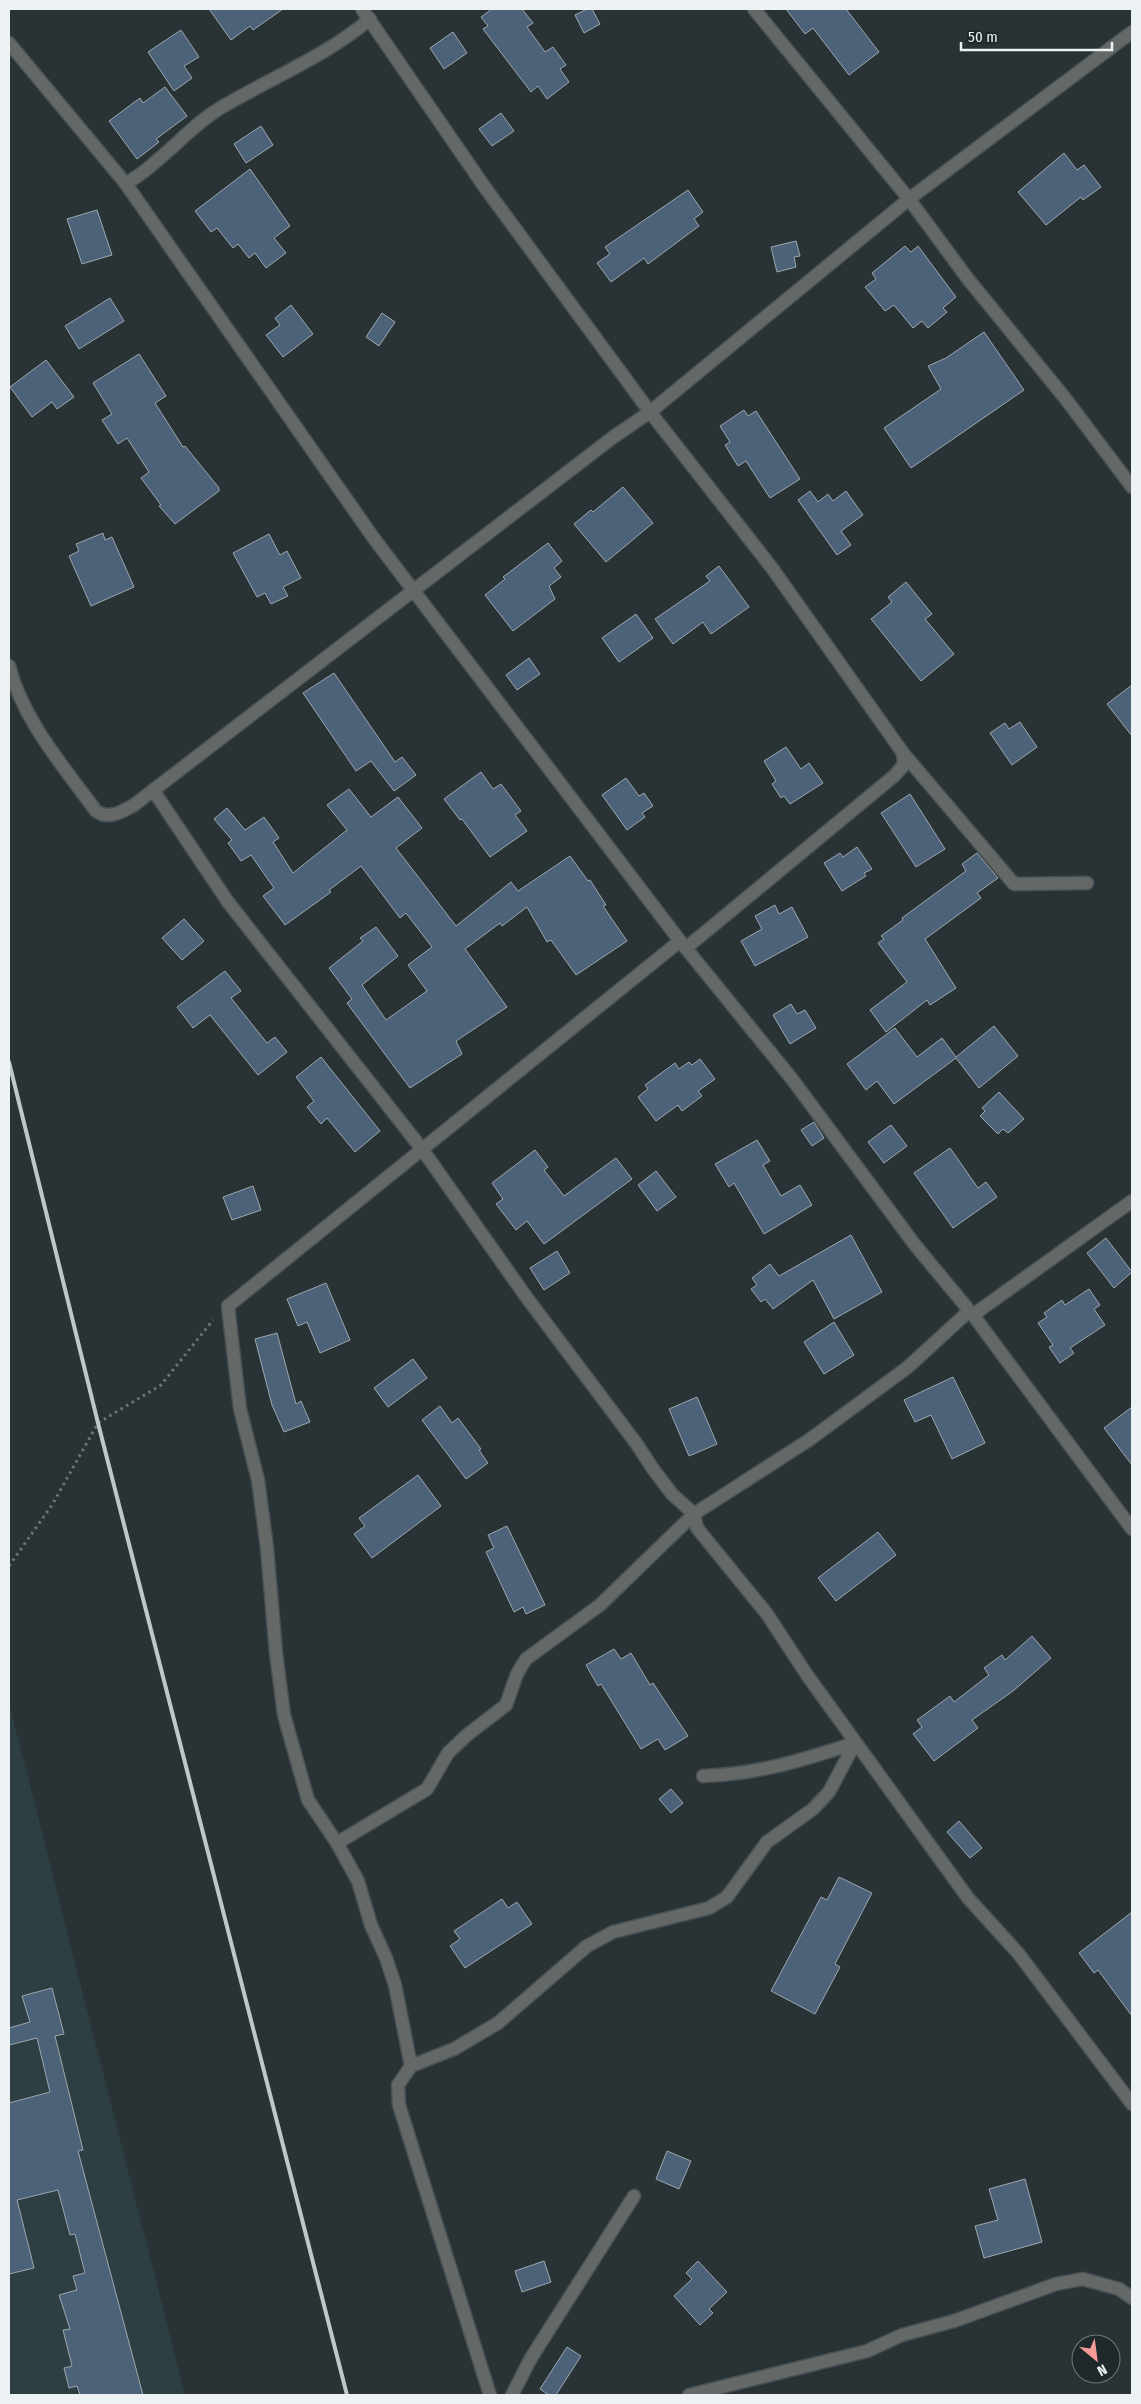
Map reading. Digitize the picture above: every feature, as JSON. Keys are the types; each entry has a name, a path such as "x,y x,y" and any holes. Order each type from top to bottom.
{"street":[{"path":"754,9 909,199 968,279 1065,398 1132,487"},
{"path":"126,184 154,164 194,128 220,108 337,43 366,14 486,189 650,412 772,568 904,753 1014,884 1087,883"},
{"path":"9,666 15,689 46,743 96,810 102,815 119,813 153,790 612,438 650,412 909,199 1132,32"},
{"path":"9,43 126,184 375,540 683,945 792,1079 915,1245 971,1314 1132,1529"},
{"path":"411,2066 395,1985 386,1958 371,1926 358,1881 337,1843 308,1800 284,1715 258,1480 240,1409 228,1306 422,1149 683,945 894,776 904,765 904,753"},
{"path":"153,790 228,902 422,1149 527,1298 672,1494 694,1514 697,1528 767,1614 855,1743 968,1898 1018,1953 1132,2104"},
{"path":"337,1843 427,1789 448,1753 467,1735 506,1705 517,1674 526,1659 600,1605 694,1514 809,1440 908,1367 971,1314 1132,1202"},
{"path":"703,1776 738,1775 797,1762 855,1743"},
{"path":"490,2395 399,2105 398,2085 411,2066 454,2049 498,2023 587,1946 613,1932 709,1908 728,1897 767,1842 813,1809 829,1792 855,1743"},
{"path":"512,2395 530,2358 634,2196"},
{"path":"689,2395 867,2352 902,2335 954,2321 1056,2284 1084,2280 1119,2289 1132,2298"}],"path":[{"path":"9,1566 52,1505 98,1423 161,1385 206,1327 228,1306"}],"shaded area":[{"path":"9,1703 185,2395 9,2395"}],"building":[{"path":"209,9 283,9 253,30 250,26 231,40"},
{"path":"492,9 522,9 533,23 527,27 545,52 553,47 566,65 560,69 569,82 547,99 538,86 531,92 483,29 488,26 481,17"},
{"path":"587,9 592,9 600,24 584,33 575,15"},
{"path":"786,9 846,9 879,52 849,75 813,28 805,34"},
{"path":"181,30 199,57 184,66 192,78 174,91 148,52"},
{"path":"453,32 467,53 444,69 430,48"},
{"path":"165,87 187,116 156,139 159,142 137,159 109,121 140,98 143,103"},
{"path":"501,113 514,131 492,146 479,129"},
{"path":"261,126 273,145 246,163 234,144"},
{"path":"1064,153 1077,170 1084,165 1101,187 1083,200 1081,197 1046,225 1018,192"},
{"path":"250,169 290,226 274,238 286,253 266,268 255,253 249,258 238,244 233,248 217,228 211,232 195,211"},
{"path":"688,190 703,212 694,219 699,226 648,264 644,258 611,282 597,263 610,254 605,247"},
{"path":"97,210 112,255 82,264 67,219"},
{"path":"796,241 800,256 794,257 796,267 777,272 771,247"},
{"path":"905,246 911,252 918,246 956,297 943,308 947,312 928,328 922,321 913,328 894,305 885,311 865,287 876,279 872,273"},
{"path":"110,298 124,321 79,349 65,326"},
{"path":"291,305 313,334 283,357 266,335 280,325 275,318"},
{"path":"382,313 395,322 379,346 366,337"},
{"path":"984,332 1024,390 911,468 884,428 941,389 928,366 946,358"},
{"path":"139,354 166,396 155,403 183,447 185,446 219,488 219,491 175,524 159,506 161,505 141,478 149,472 127,438 118,444 102,420 112,414 93,383"},
{"path":"46,360 74,397 57,409 52,402 32,417 10,387"},
{"path":"744,410 748,416 756,411 800,479 770,498 746,461 738,466 725,445 730,442 720,426"},
{"path":"623,487 653,523 606,562 574,524 591,510 593,512"},
{"path":"810,491 818,502 828,494 833,501 846,491 863,515 841,531 851,545 837,555 798,500"},
{"path":"103,533 105,540 112,537 134,587 91,606 69,556 79,551 76,544"},
{"path":"269,534 280,555 287,551 301,578 283,587 288,596 271,604 265,593 257,597 233,553"},
{"path":"548,543 562,561 554,568 561,577 549,586 555,599 513,631 485,595 505,579 503,577"},
{"path":"719,566 749,607 711,634 703,622 673,644 655,619 710,581 706,576"},
{"path":"906,582 932,614 925,619 954,654 921,681 871,619 892,602 888,597"},
{"path":"636,614 653,638 619,662 602,638"},
{"path":"529,658 540,674 517,690 506,675"},
{"path":"334,673 395,762 402,757 416,775 394,791 371,761 356,771 303,693"},
{"path":"1132,685 1132,736 1107,704"},
{"path":"1020,722 1037,747 1012,765 990,733 1005,723 1009,729"},
{"path":"786,747 801,769 809,763 823,783 790,804 784,796 781,798 772,784 776,781 764,761"},
{"path":"481,772 493,789 501,784 521,811 515,815 527,831 490,857 462,819 460,820 444,799"},
{"path":"626,778 639,796 644,793 653,806 642,813 645,817 627,830 602,795"},
{"path":"349,789 371,817 398,797 422,828 396,848 456,926 511,882 518,891 570,856 588,881 590,880 606,905 603,906 627,941 576,975 551,940 547,942 527,907 502,926 500,923 465,949 507,1007 456,1041 462,1054 410,1088 347,1003 352,999 329,968 363,941 360,938 376,927 398,956 362,985 386,1020 427,991 408,965 432,947 406,913 400,918 361,866 329,890 331,892 285,925 263,896 274,888 251,855 241,861 228,843 232,840 214,819 227,808 245,830 264,817 279,838 273,842 293,873 347,830 327,805"},
{"path":"910,794 945,849 916,867 881,813"},
{"path":"857,847 872,869 864,873 866,876 842,891 824,863 840,853 843,857"},
{"path":"977,853 998,878 977,893 981,898 925,939 956,988 930,1005 927,1000 886,1032 870,1010 907,982 878,943 884,939 881,936 903,920 902,918 966,871 962,864"},
{"path":"775,905 779,914 792,907 808,937 755,966 741,941 762,929 755,916"},
{"path":"184,919 204,941 182,960 162,938"},
{"path":"225,971 241,991 231,998 267,1043 275,1037 287,1052 258,1075 210,1015 193,1028 177,1007"},
{"path":"791,1004 797,1014 805,1010 816,1028 790,1044 773,1015"},
{"path":"994,1026 1018,1056 979,1088 956,1058 894,1104 877,1081 866,1090 847,1064 895,1028 917,1057 942,1038 956,1057"},
{"path":"321,1057 380,1131 355,1152 327,1118 321,1124 307,1107 314,1101 296,1077"},
{"path":"700,1059 715,1079 698,1091 702,1096 682,1111 678,1105 656,1121 638,1097 648,1089 645,1085 675,1063 679,1069 689,1062 692,1065"},
{"path":"999,1092 1024,1119 1008,1133 1003,1129 998,1134 980,1116 985,1111 982,1108"},
{"path":"814,1122 824,1138 812,1146 801,1130"},
{"path":"891,1125 907,1146 884,1163 868,1142"},
{"path":"757,1140 770,1161 763,1165 781,1196 800,1185 812,1205 764,1234 734,1183 729,1187 715,1164"},
{"path":"950,1148 978,1188 986,1182 997,1197 953,1228 914,1173"},
{"path":"535,1150 548,1167 544,1170 564,1196 616,1158 632,1179 544,1244 527,1221 516,1230 496,1204 503,1199 492,1183"},
{"path":"656,1171 676,1197 657,1211 638,1185"},
{"path":"253,1186 261,1210 232,1220 223,1197"},
{"path":"851,1235 882,1292 834,1319 813,1280 773,1309 765,1299 761,1302 751,1289 757,1285 752,1278 770,1264 779,1276"},
{"path":"1106,1238 1132,1272 1114,1288 1087,1253"},
{"path":"557,1251 570,1273 544,1290 530,1268"},
{"path":"326,1283 350,1340 320,1353 307,1322 298,1326 287,1299"},
{"path":"1089,1289 1100,1305 1094,1309 1105,1325 1070,1348 1074,1353 1060,1363 1049,1347 1053,1345 1038,1323 1047,1317 1044,1313 1062,1300 1065,1305"},
{"path":"834,1322 854,1355 824,1374 804,1342"},
{"path":"277,1333 296,1404 301,1401 310,1422 284,1432 272,1405 255,1339"},
{"path":"413,1359 427,1378 388,1407 374,1388"},
{"path":"953,1377 985,1443 952,1459 931,1415 915,1422 904,1400"},
{"path":"697,1397 717,1444 689,1456 669,1409"},
{"path":"440,1406 452,1423 458,1418 481,1449 479,1450 488,1463 466,1479 422,1420"},
{"path":"1132,1407 1132,1465 1104,1428"},
{"path":"418,1475 441,1506 372,1558 354,1534 365,1526 359,1518"},
{"path":"507,1526 545,1605 526,1614 523,1607 514,1612 486,1552 494,1548 488,1535"},
{"path":"878,1532 896,1555 836,1601 818,1578"},
{"path":"1032,1636 1051,1658 1013,1691 972,1720 978,1728 934,1761 913,1734 922,1727 917,1720 950,1696 954,1702 989,1675 984,1668 1002,1655 1005,1660"},
{"path":"614,1649 621,1659 631,1653 650,1685 653,1683 688,1736 665,1750 658,1739 641,1749 601,1684 598,1686 586,1665"},
{"path":"671,1789 683,1803 671,1813 659,1799"},
{"path":"959,1821 982,1848 970,1858 947,1832"},
{"path":"839,1877 872,1893 835,1964 840,1967 815,2014 771,1991 821,1897 827,1900"},
{"path":"502,1899 508,1908 517,1902 532,1924 465,1968 450,1946 460,1939 454,1931"},
{"path":"1132,1912 1132,2016 1098,1970 1094,1973 1079,1953"},
{"path":"52,1988 64,2034 55,2036 83,2150 78,2151 143,2395 80,2395 77,2386 69,2388 64,2368 72,2366 63,2330 70,2329 59,2295 77,2290 73,2276 85,2273 75,2234 70,2235 58,2190 17,2200 34,2268 9,2274 9,2103 50,2092 37,2038 9,2045 9,2028 30,2022 22,1996"},
{"path":"667,2151 691,2161 679,2189 656,2179"},
{"path":"1025,2179 1042,2242 984,2258 975,2226 998,2220 989,2189"},
{"path":"544,2261 551,2282 522,2292 515,2271"},
{"path":"698,2261 727,2292 709,2309 713,2313 700,2325 674,2296 692,2279 686,2273"},
{"path":"567,2347 581,2356 556,2395 549,2395 540,2389"}],"railway":[{"path":"9,1062 98,1423 347,2395"}]}
